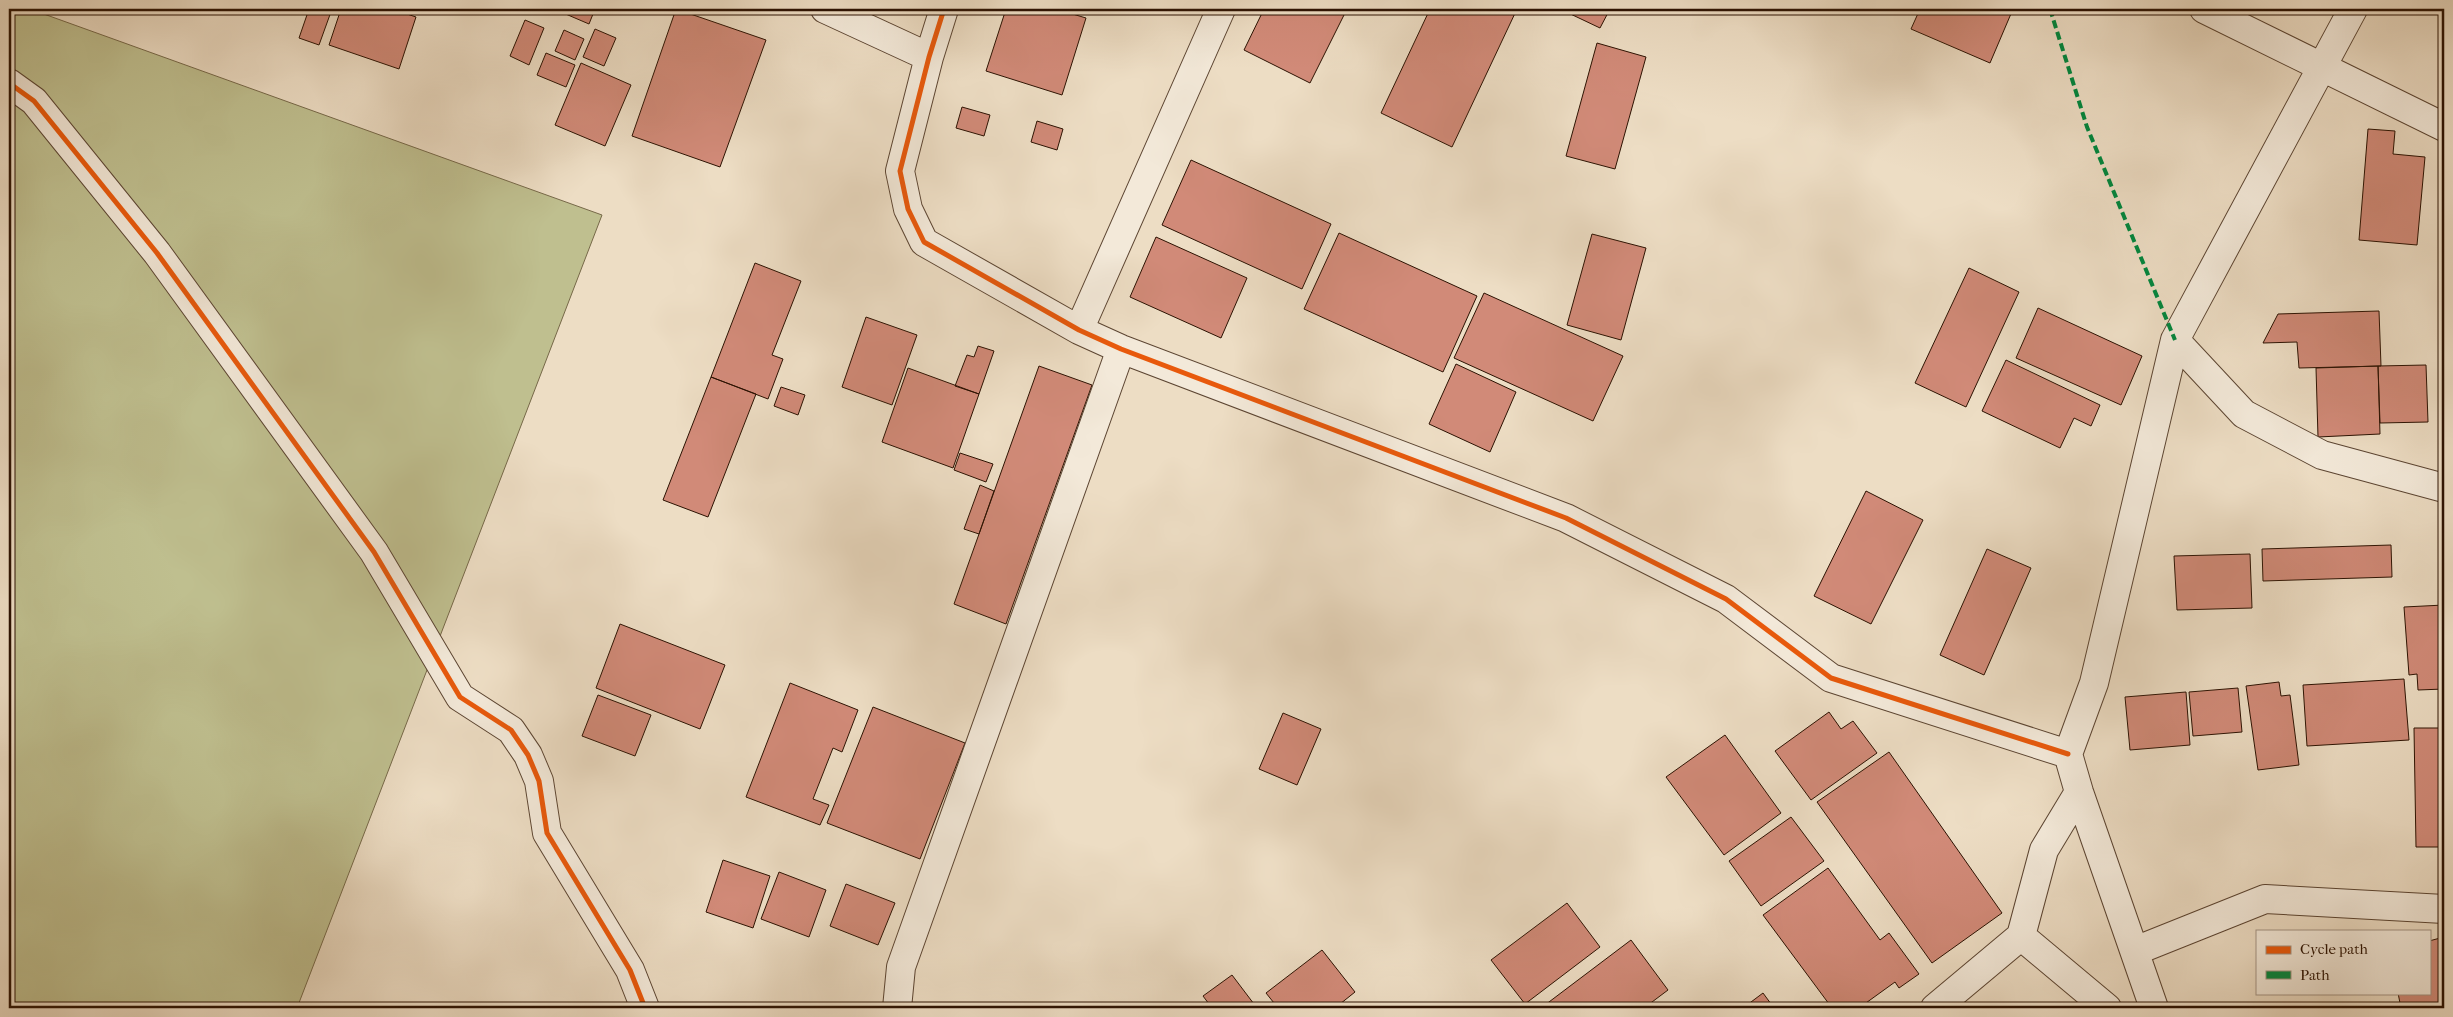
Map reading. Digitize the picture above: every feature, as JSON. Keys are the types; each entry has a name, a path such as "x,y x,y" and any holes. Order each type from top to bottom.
{"street":[{"path":"825,9 929,57"},
{"path":"944,9 929,57 900,171 908,209 924,242 1079,330 1121,350 1566,518 1726,598 1831,678 2068,754"},
{"path":"1079,330 1221,9"},
{"path":"2204,9 2444,127"},
{"path":"2154,1008 2079,792 2068,754 2094,683 2175,340 2353,9"},
{"path":"9,84 34,101 157,253 374,552 460,698 511,730 528,756 539,782 547,833 630,970 645,1008"},
{"path":"2175,340 2244,414 2322,455 2444,488"},
{"path":"897,1008 901,967 1121,350"},
{"path":"1935,1008 2021,936 2044,850 2079,792"},
{"path":"2135,951 2265,899 2444,909"},
{"path":"2021,936 2108,1008"}],"green space":[{"path":"9,9 30,9 602,215 297,1008 9,1008"}],"building":[{"path":"309,9 332,9 319,45 299,38"},
{"path":"341,9 392,9 416,17 399,69 329,45"},
{"path":"554,9 595,9 589,24"},
{"path":"676,9 766,40 720,167 632,136"},
{"path":"1006,9 1056,9 1086,18 1062,95 986,71"},
{"path":"1264,9 1347,9 1310,83 1244,50"},
{"path":"1430,9 1517,9 1452,147 1381,113"},
{"path":"1560,9 1610,9 1600,28"},
{"path":"1920,9 2013,9 1990,63 1911,29"},
{"path":"525,20 544,28 529,65 510,56"},
{"path":"595,29 616,38 604,66 583,57"},
{"path":"564,30 584,39 575,60 555,51"},
{"path":"1597,43 1646,57 1615,169 1566,156"},
{"path":"546,53 575,65 566,87 537,75"},
{"path":"581,63 631,85 605,146 555,125"},
{"path":"962,107 990,115 984,136 956,128"},
{"path":"1037,121 1063,129 1057,150 1031,142"},
{"path":"2368,129 2395,131 2393,154 2425,157 2417,245 2359,240"},
{"path":"1191,160 1331,224 1302,289 1162,225"},
{"path":"1339,233 1477,296 1443,372 1304,309"},
{"path":"1592,234 1646,248 1621,340 1567,325"},
{"path":"1156,237 1247,278 1221,338 1130,297"},
{"path":"755,263 801,281 772,355 783,359 768,399 711,377"},
{"path":"1969,268 2019,292 1966,407 1915,383"},
{"path":"1484,293 1623,356 1593,421 1454,358"},
{"path":"2038,308 2142,356 2121,405 2016,358"},
{"path":"2379,311 2381,366 2299,368 2297,342 2263,343 2278,314"},
{"path":"866,317 917,335 892,405 842,387"},
{"path":"978,346 994,351 979,394 955,386 967,355 974,357"},
{"path":"2006,360 2100,405 2091,426 2074,418 2060,448 1982,411"},
{"path":"1456,364 1516,392 1490,452 1429,424"},
{"path":"2426,365 2428,422 2380,423 2378,366"},
{"path":"1039,366 1092,385 1006,624 954,604"},
{"path":"2378,366 2380,434 2318,437 2316,368"},
{"path":"908,368 979,394 953,468 882,442"},
{"path":"711,377 756,394 708,517 663,500"},
{"path":"781,387 805,395 798,415 774,406"},
{"path":"960,453 993,464 986,482 954,470"},
{"path":"980,485 994,491 979,534 964,529"},
{"path":"1866,491 1923,520 1871,624 1814,596"},
{"path":"2391,545 2392,577 2263,581 2262,549"},
{"path":"1987,549 2031,568 1984,675 1940,655"},
{"path":"2250,554 2252,608 2177,610 2174,556"},
{"path":"2444,605 2444,689 2418,690 2417,674 2409,675 2404,607"},
{"path":"620,624 725,665 700,729 596,688"},
{"path":"2404,679 2409,740 2307,746 2303,685"},
{"path":"2279,682 2281,696 2290,695 2299,765 2258,770 2246,686"},
{"path":"790,683 858,710 842,752 833,748 813,799 829,805 820,825 746,797"},
{"path":"2238,688 2242,732 2193,736 2189,692"},
{"path":"2186,692 2190,745 2130,750 2125,697"},
{"path":"598,695 651,715 635,756 582,736"},
{"path":"873,707 965,743 920,859 827,823"},
{"path":"1829,712 1841,729 1853,721 1877,753 1811,800 1775,751"},
{"path":"1283,713 1321,729 1297,785 1259,769"},
{"path":"2414,728 2444,728 2444,847 2416,847"},
{"path":"1725,735 1781,813 1724,855 1666,777"},
{"path":"1889,752 2002,913 1932,963 1817,802"},
{"path":"1791,817 1824,861 1761,906 1729,861"},
{"path":"723,860 770,876 753,928 706,912"},
{"path":"1828,868 1880,940 1889,933 1919,974 1899,988 1895,982 1859,1008 1832,1008 1763,915"},
{"path":"779,872 826,890 809,937 761,919"},
{"path":"846,884 895,903 878,945 830,926"},
{"path":"1567,903 1600,947 1525,1004 1491,960"},
{"path":"2444,937 2444,1008 2401,1008 2398,994 2430,994 2430,941"},
{"path":"1631,940 1668,990 1644,1008 1541,1008"},
{"path":"1322,950 1355,992 1335,1008 1278,1008 1266,993"},
{"path":"1232,975 1257,1008 1212,1008 1203,996"},
{"path":"1763,993 1774,1008 1743,1008"}],"marked path":[{"path":"2050,9 2087,127 2175,340"}],"cycle path":[{"path":"944,9 929,57 900,171 908,209 924,242 1079,330 1121,349 1566,518 1726,599 1831,678 2068,754"},
{"path":"9,83 34,101 157,253 374,552 460,697 511,730 528,755 539,781 547,833 630,970 645,1008"}]}
